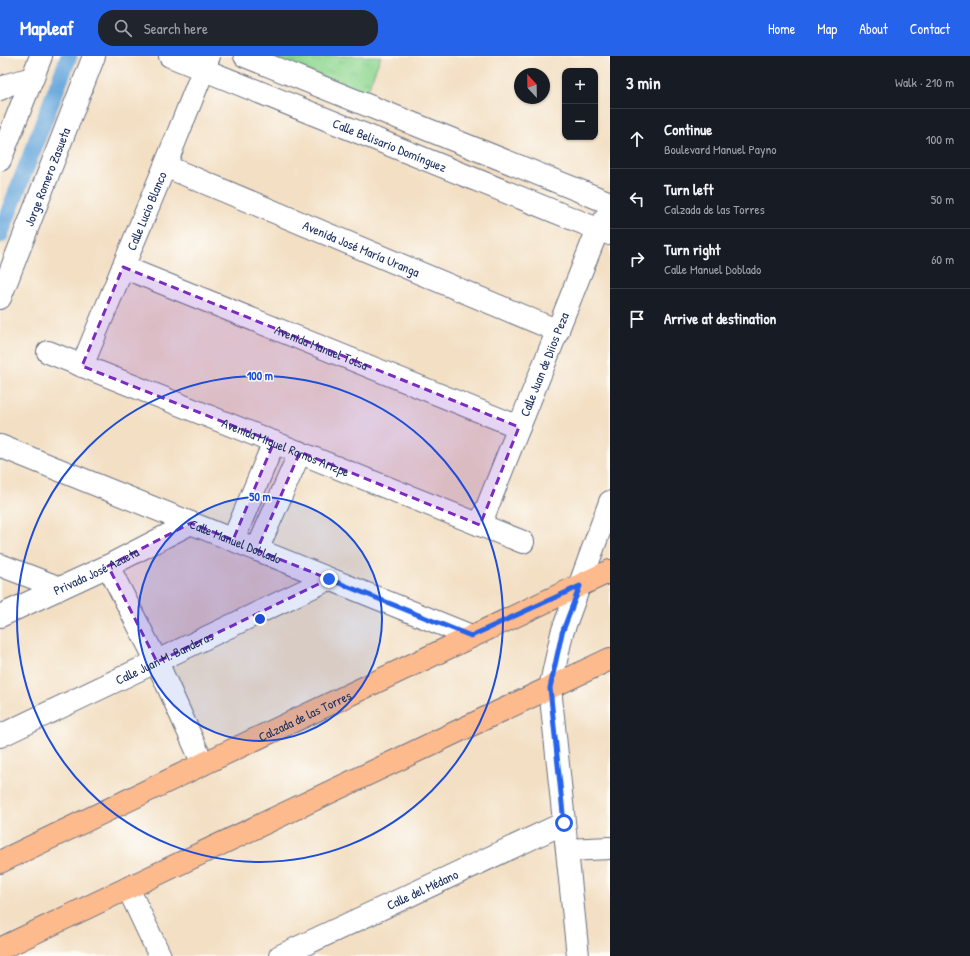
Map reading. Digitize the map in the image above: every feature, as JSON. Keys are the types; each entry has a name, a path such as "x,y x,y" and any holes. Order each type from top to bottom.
{"main road":[{"name":"Calzada de las Torres","path":"0,862 610,571"},
{"path":"0,950 610,659"}],"street":[{"path":"0,160 41,56"},
{"name":"Jorge Romero Zasueta","path":"0,298 94,56"},
{"name":"Calle Belisario Domínguez","path":"170,56 206,64 606,219"},
{"path":"245,56 606,219"},
{"name":"Calle Lucio Blanco","path":"82,366 166,166 206,64"},
{"path":"0,89 10,84 33,78"},
{"name":"Avenida José María Uranga","path":"166,166 558,331"},
{"name":"Calle Juan de Diios Peza","path":"480,525 558,331 606,219"},
{"name":"Avenida Manuel Tolsa","path":"123,267 519,427"},
{"name":"Avenida Miguel Ramos Arizpe","path":"48,352 523,542"},
{"path":"233,540 274,442"},
{"name":"Calle Manuel Doblado","path":"0,446 471,636"},
{"path":"257,550 300,452"},
{"path":"574,954 567,850 550,688 562,633 610,502"},
{"name":"Privada José Azueta","path":"0,616 108,566 191,523"},
{"path":"0,565 60,588"},
{"path":"108,566 157,662 203,764"},
{"name":"Calle Juan M. Banderas","path":"0,736 329,579"},
{"name":"Calle del Médano","path":"280,956 564,823"},
{"path":"567,850 610,848"},
{"path":"128,888 160,956"}],"highlighted area":[{"path":"123,267 519,427 480,525 300,452 257,550 329,579 157,662 108,566 191,523 233,540 274,442 82,366"}],"green space":[{"path":"270,56 381,56 366,94"}],"waterway":[{"path":"0,235 69,56"}],"route":[{"path":"329,579 471,636 580,586 562,633 550,688 564,823"}]}
